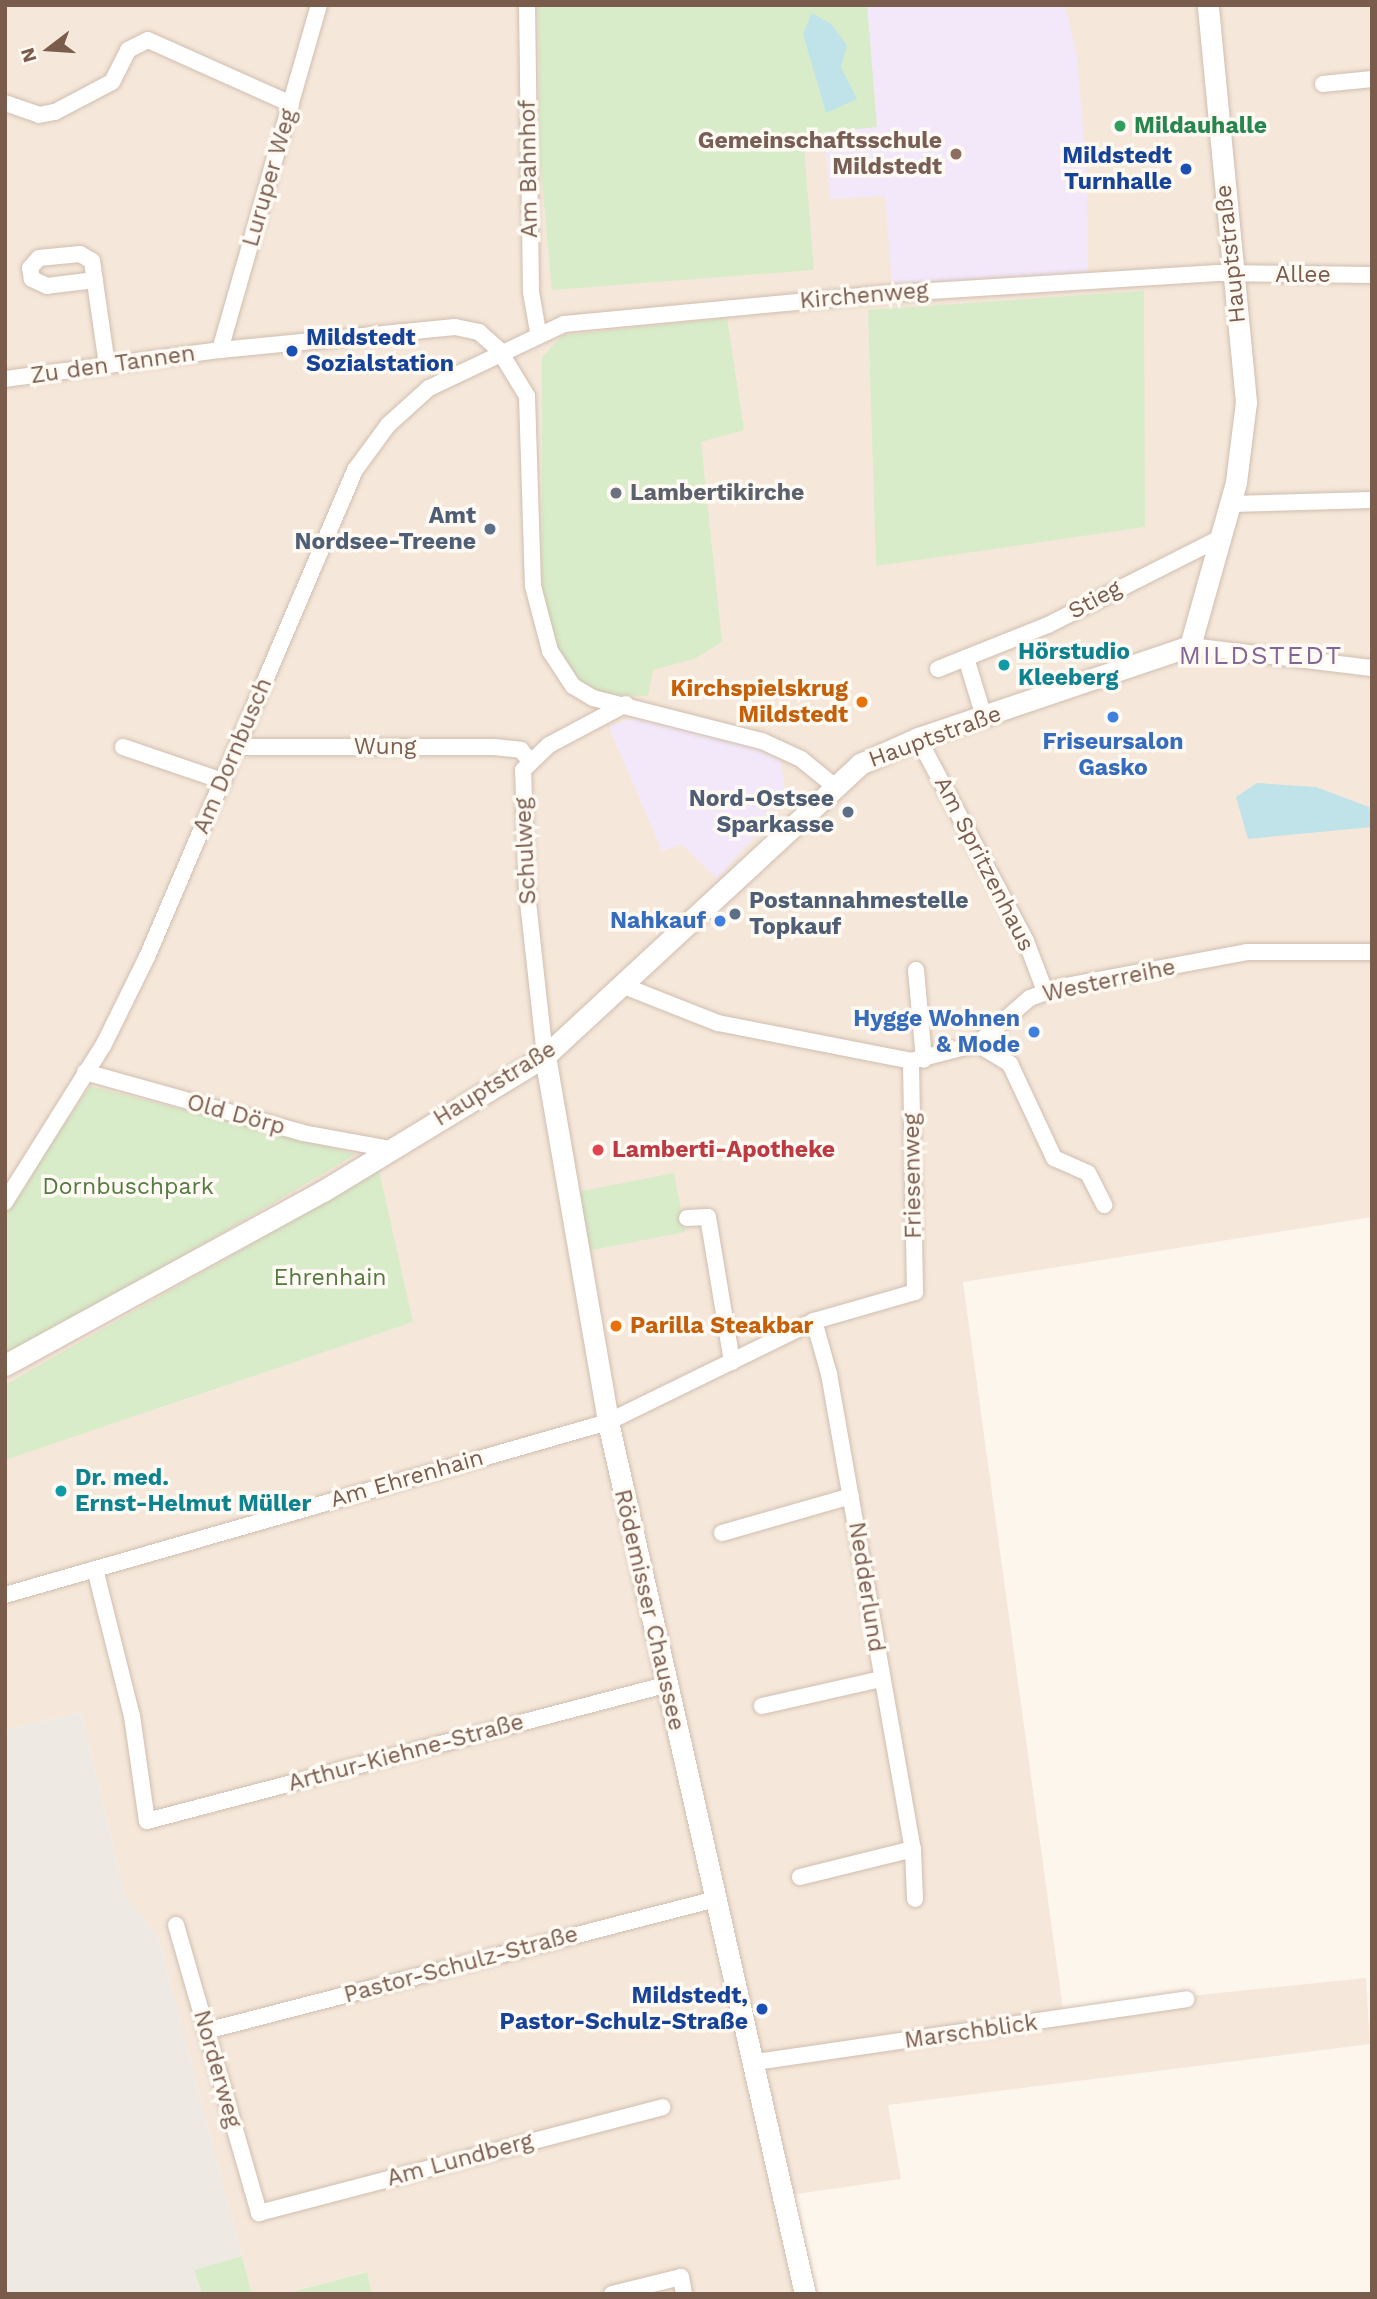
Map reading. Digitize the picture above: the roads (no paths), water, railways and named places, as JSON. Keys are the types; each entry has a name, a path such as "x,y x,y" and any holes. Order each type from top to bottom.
{"street":[{"name":"Luruper Weg","path":"220,350 319,5"},
{"name":"Am Bahnhof","path":"527,5 531,292 538,331"},
{"name":"Hauptstraße","path":"5,1365 390,1149 545,1056 624,986 833,785 860,764 918,738 1191,646 1231,504 1246,402 1208,5"},
{"path":"5,103 39,115 55,112 112,82 128,50 148,40 291,104"},
{"path":"1323,84 1372,79"},
{"name":"Allee","path":"1234,276 1372,275"},
{"name":"Kirchenweg","path":"499,350 538,331 883,293 1234,276"},
{"path":"94,281 107,365"},
{"path":"220,350 455,327 479,332 499,350 531,415 538,620 573,686 626,704 762,741 801,759 833,785"},
{"name":"Zu den Tannen","path":"5,379 220,350"},
{"name":"Am Dornbusch","path":"5,1202 85,1072 147,957 355,470 388,425 429,388 499,350"},
{"path":"1231,504 1372,500"},
{"name":"Stieg","path":"939,670 1222,537"},
{"path":"1191,646 1372,668"},
{"path":"966,658 984,717"},
{"path":"528,759 626,704"},
{"name":"Am Spritzenhaus","path":"918,738 1026,941 1045,991"},
{"path":"123,747 223,781"},
{"name":"Wung","path":"237,747 494,747 521,750 528,759"},
{"name":"Schulweg","path":"528,759 523,795 527,894 545,1056"},
{"name":"Westerreihe","path":"624,986 718,1023 918,1060 977,1044 1045,991 1247,953 1372,952"},
{"name":"Friesenweg","path":"915,1292 918,1060 916,970"},
{"path":"977,1044 1010,1064 1054,1158 1088,1173 1104,1205"},
{"name":"Rödemisser Chaussee","path":"545,1056 608,1422 666,1685 755,2062 805,2294"},
{"name":"Old Dörp","path":"85,1072 303,1133 390,1149"},
{"path":"687,1218 708,1217 732,1362"},
{"name":"Am Ehrenhain","path":"5,1595 608,1422 814,1321 915,1292"},
{"name":"Nedderlund","path":"814,1321 851,1496 881,1679 913,1849 915,1899"},
{"name":"Nedderlund","path":"722,1533 851,1496"},
{"name":"Arthur-Kiehne-Straße","path":"95,1569 132,1716 148,1821 666,1685"},
{"name":"Nedderlund","path":"762,1706 881,1679"},
{"path":"800,1877 913,1849"},
{"name":"Pastor-Schulz-Straße","path":"206,2031 716,1899"},
{"name":"Norderweg","path":"176,1925 259,2213"},
{"name":"Marschblick","path":"755,2062 1186,1999"},
{"name":"Am Lundberg","path":"259,2213 662,2107"},
{"path":"612,2294 681,2277 684,2294"}],"water":[{"path":"812,13 831,24 847,45 841,67 857,99 826,113 803,34"},
{"path":"1257,783 1316,787 1369,807 1372,827 1248,839 1236,797"}],"place":[{"name":"Mildauhalle","path":"1120,126"},
{"name":"Gemeinschaftsschule Mildstedt","path":"956,154"},
{"name":"Mildstedt Turnhalle","path":"1186,169"},
{"name":"Mildstedt Sozialstation","path":"292,351"},
{"name":"Lambertikirche","path":"616,493"},
{"name":"Amt Nordsee-Treene","path":"490,529"},
{"name":"Hörstudio Kleeberg","path":"1004,665"},
{"name":"Kirchspielskrug Mildstedt","path":"862,702"},
{"name":"Friseursalon Gasko","path":"1113,717"},
{"name":"Nord-Ostsee Sparkasse","path":"848,812"},
{"name":"Postannahmestelle Topkauf","path":"735,914"},
{"name":"Nahkauf","path":"720,921"},
{"name":"Hygge Wohnen & Mode","path":"1034,1032"},
{"name":"Lamberti-Apotheke","path":"598,1150"},
{"name":"Parilla Steakbar","path":"616,1326"},
{"name":"Dr. med. Ernst-Helmut Müller","path":"61,1491"},
{"name":"Mildstedt, Pastor-Schulz-Straße","path":"762,2009"}],"district":[{"name":"MILDSTEDT","path":"1261,656"}],"park label":[{"name":"Dornbuschpark","path":"128,1187"},
{"name":"Ehrenhain","path":"330,1278"}]}
